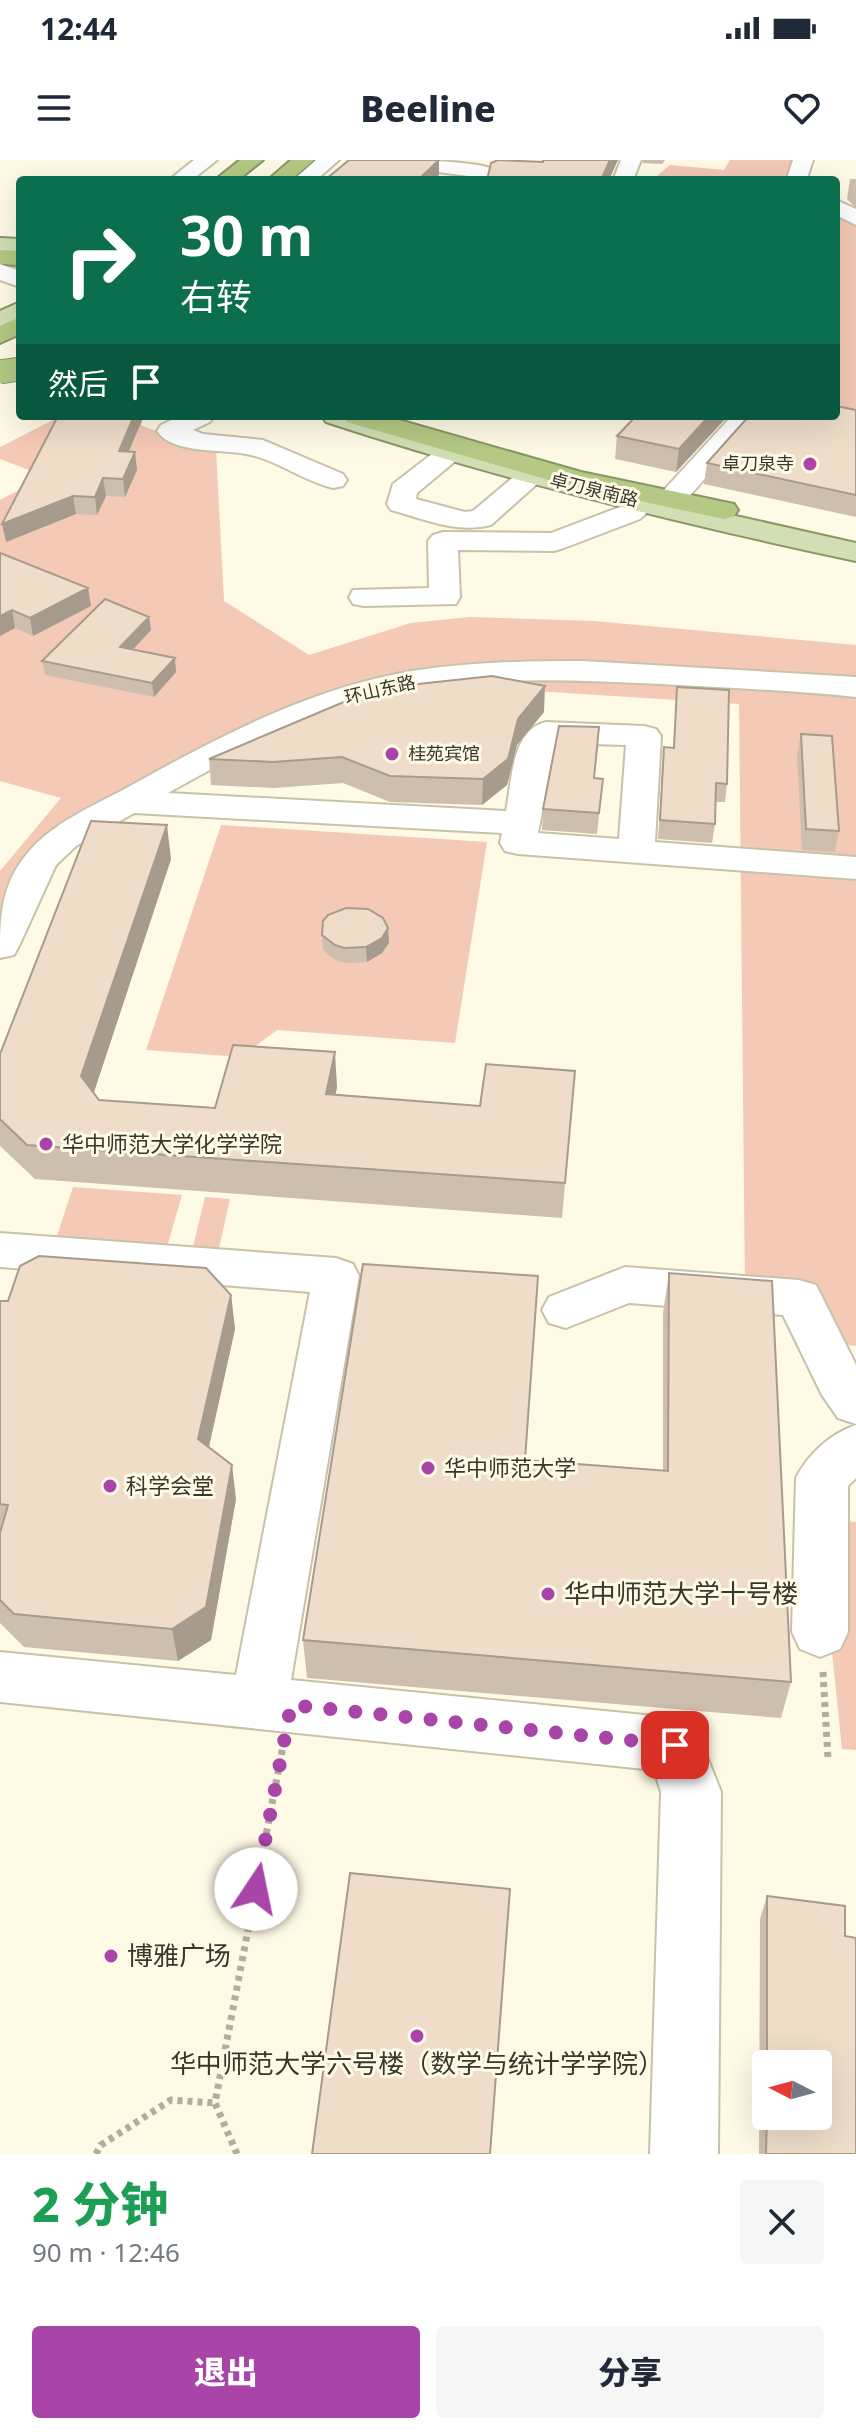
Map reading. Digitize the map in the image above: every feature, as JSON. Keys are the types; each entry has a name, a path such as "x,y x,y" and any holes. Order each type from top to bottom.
{"highway":[{"path":"207,176 229,160"},
{"path":"231,176 253,160"},
{"path":"256,176 277,160"},
{"path":"283,176 304,160"},
{"path":"392,420 576,479 724,510"}],"main road":[{"name":"卓刀泉南路","path":"348,420 533,475 856,552"},
{"name":"卓刀泉南路","path":"392,420 724,510 856,537"}],"street":[{"path":"185,176 207,160"},
{"path":"308,176 329,160"},
{"path":"393,160 489,172 447,160"},
{"path":"477,168 506,163"},
{"path":"193,420 170,431 199,442 253,446 333,480"},
{"path":"674,496 739,424"},
{"path":"451,453 403,490 401,504 464,521 481,519 533,475"},
{"path":"364,597 445,597 443,541 554,542 630,513 643,503"},
{"name":"环山东路","path":"0,946 40,861 50,848 128,802 258,733 330,702 408,682 455,675 555,670 856,687"},
{"path":"636,852 644,736 546,732 536,745 518,843 636,852 856,868"},
{"path":"128,802 521,823"},
{"path":"0,1250 336,1276 275,1703"},
{"path":"566,1310 625,1285 799,1298 839,1381 856,1404"},
{"path":"820,1632 822,1478 856,1446"},
{"path":"0,1677 675,1745 691,1792 684,2154"}],"path":[{"path":"820,1632 828,1759"},
{"path":"237,2154 215,2103 275,1703"},
{"path":"96,2154 101,2145 171,2100 215,2103"}],"shaded area":[{"path":"730,160 791,160 791,176 657,176 670,165 724,170"},
{"path":"840,214 856,225 856,431 840,419"},
{"path":"53,420 127,420 193,445 216,449 224,601 309,655 411,623 469,617 594,621 856,645 856,1346 828,1343 745,1288 739,704 471,687 223,745 77,842 0,940 0,871 61,798 0,781 0,500 19,490 29,470 0,459 0,447"},
{"path":"221,825 487,842 455,1043 277,1030 241,1057 146,1050"},
{"path":"73,1187 182,1195 165,1254 54,1245"},
{"path":"205,1197 230,1199 217,1257 191,1255"},
{"path":"835,1520 856,1522 856,1750 842,1749 830,1633"}],"building":[{"path":"349,160 439,160 422,176 330,176"},
{"path":"498,160 610,160 603,176 488,176 491,163"},
{"path":"840,407 856,410 856,495 707,463 745,420 840,420"},
{"path":"56,420 132,420 119,451 135,452 123,479 103,478 95,497 73,496 2,524"},
{"path":"632,420 705,420 679,449 617,436"},
{"path":"0,553 88,588 30,618 12,610 0,616"},
{"path":"105,599 149,617 120,647 175,658 152,683 42,661"},
{"name":"桂苑宾馆","path":"492,676 545,686 518,719 508,759 483,779 390,776 342,757 273,762 209,759 346,701 418,684"},
{"path":"677,687 729,690 727,784 716,783 715,824 660,820 664,747 674,748"},
{"path":"559,726 599,727 594,778 603,779 599,813 543,809"},
{"path":"801,734 832,736 839,831 806,829"},
{"path":"91,821 167,825 81,1076 99,1100 215,1108 233,1045 335,1052 326,1094 480,1106 486,1064 575,1071 565,1183 27,1145 0,1119 0,1054"},
{"path":"346,908 368,909 383,918 388,928 382,938 366,947 344,948 322,935 323,921 328,915"},
{"name":"科学会堂","path":"39,1256 206,1268 231,1295 198,1439 232,1465 206,1607 172,1629 14,1614 0,1600 0,1533 8,1505 0,1504 0,1301 8,1301 20,1266"},
{"name":"华中师范大学十号楼","path":"363,1264 538,1276 525,1460 668,1471 669,1273 772,1281 791,1682 303,1640"},
{"name":"华中师范大学六号楼（数学与统计学学院）","path":"350,1873 510,1889 490,2154 312,2154"},
{"path":"767,1896 845,1906 845,1936 856,1938 856,2154 766,2154 767,2130 832,2130 832,2050 767,2050"}],"place":[{"name":"卓刀泉寺","path":"810,464"},
{"name":"桂苑宾馆","path":"392,754"},
{"name":"华中师范大学化学学院","path":"46,1144"},
{"name":"华中师范大学","path":"428,1468"},
{"name":"科学会堂","path":"110,1486"},
{"name":"华中师范大学十号楼","path":"548,1594"},
{"name":"博雅广场","path":"111,1956"},
{"name":"华中师范大学六号楼（数学与统计学学院）","path":"417,2036"}],"route":[{"path":"256,1889 291,1705 675,1745"}]}
